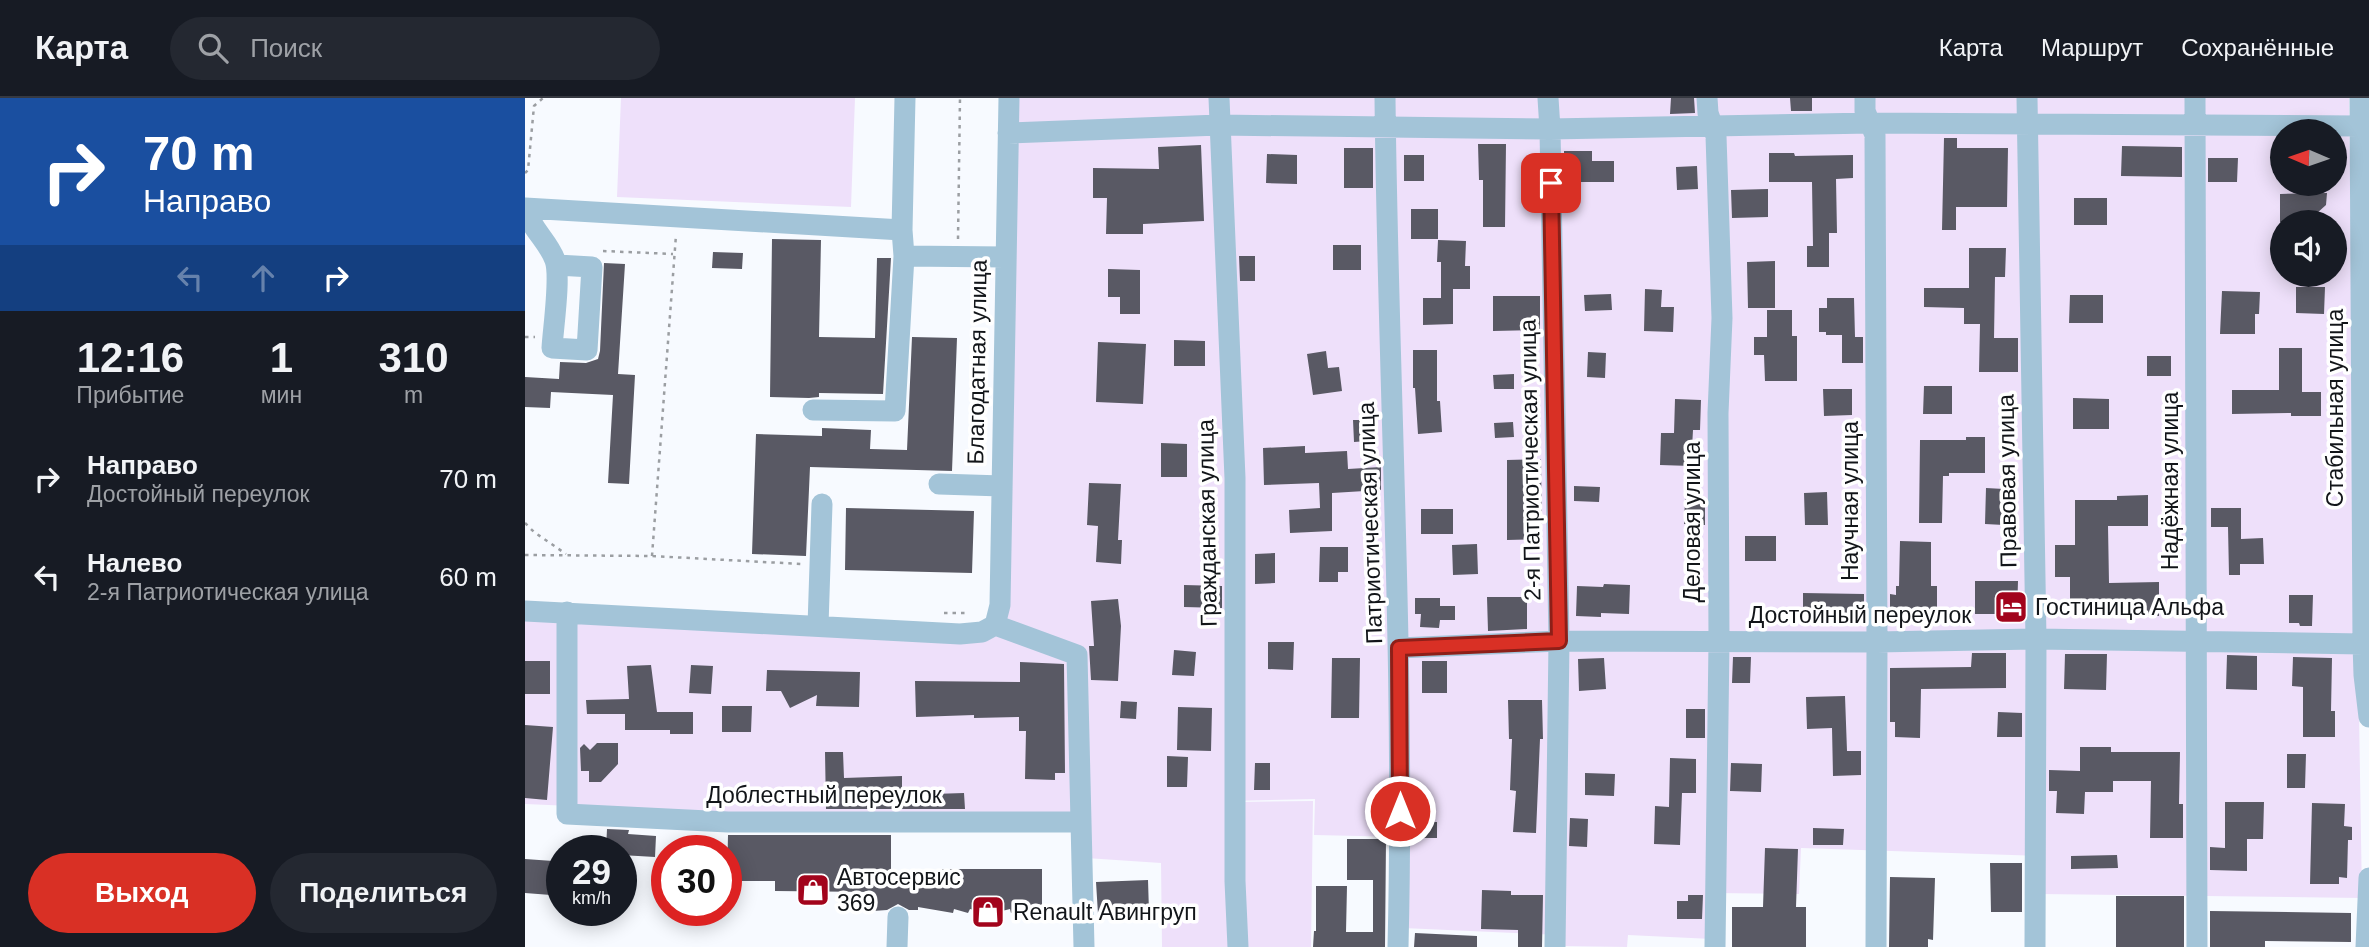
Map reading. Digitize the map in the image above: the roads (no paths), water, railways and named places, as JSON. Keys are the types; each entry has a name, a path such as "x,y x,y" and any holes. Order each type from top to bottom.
{"street":[{"path":"813,410 895,411 904,256 902,230 905,98"},
{"name":"Благодатная улица","path":"995,625 1000,605 1009,98"},
{"name":"Гражданская улица","path":"1219,98 1235,478 1235,881 1238,947"},
{"name":"Патриотическая улица","path":"1385,98 1399,648 1398,947"},
{"name":"2-я Патриотическая улица","path":"1548,98 1551,129 1559,641 1555,947"},
{"name":"Деловая улица","path":"1707,98 1708,113 1716,136 1722,317 1718,412 1719,642 1715,947"},
{"name":"Научная улица","path":"1865,98 1865,111 1875,135 1875,947"},
{"name":"Правовая улица","path":"2027,98 2036,639 2035,947"},
{"name":"Надёжная улица","path":"2195,98 2197,947"},
{"name":"Стабильная улица","path":"2360,98 2363,644 2369,717"},
{"path":"1008,133 1219,125 1551,129 1870,123 2360,126"},
{"path":"525,208 902,230"},
{"path":"525,208 537,232 548,244 557,265"},
{"path":"904,256 1005,257"},
{"path":"939,484 1002,486"},
{"path":"818,626 821,504"},
{"path":"525,611 960,634 982,632 995,625 1077,655 1084,947"},
{"name":"Доблестный переулок","path":"567,612 567,814 728,822 1081,822"},
{"name":"Достойный переулок","path":"1399,648 1559,641 1877,642 2036,639 2363,644"},
{"path":"2366,947 2369,878"},
{"path":"897,947 898,917"}],"place":[{"name":"Гостиница Альфа","path":"2011,607"},
{"name":"Автосервис 369","path":"813,890"},
{"name":"Renault Авингруп","path":"988,912"}]}
